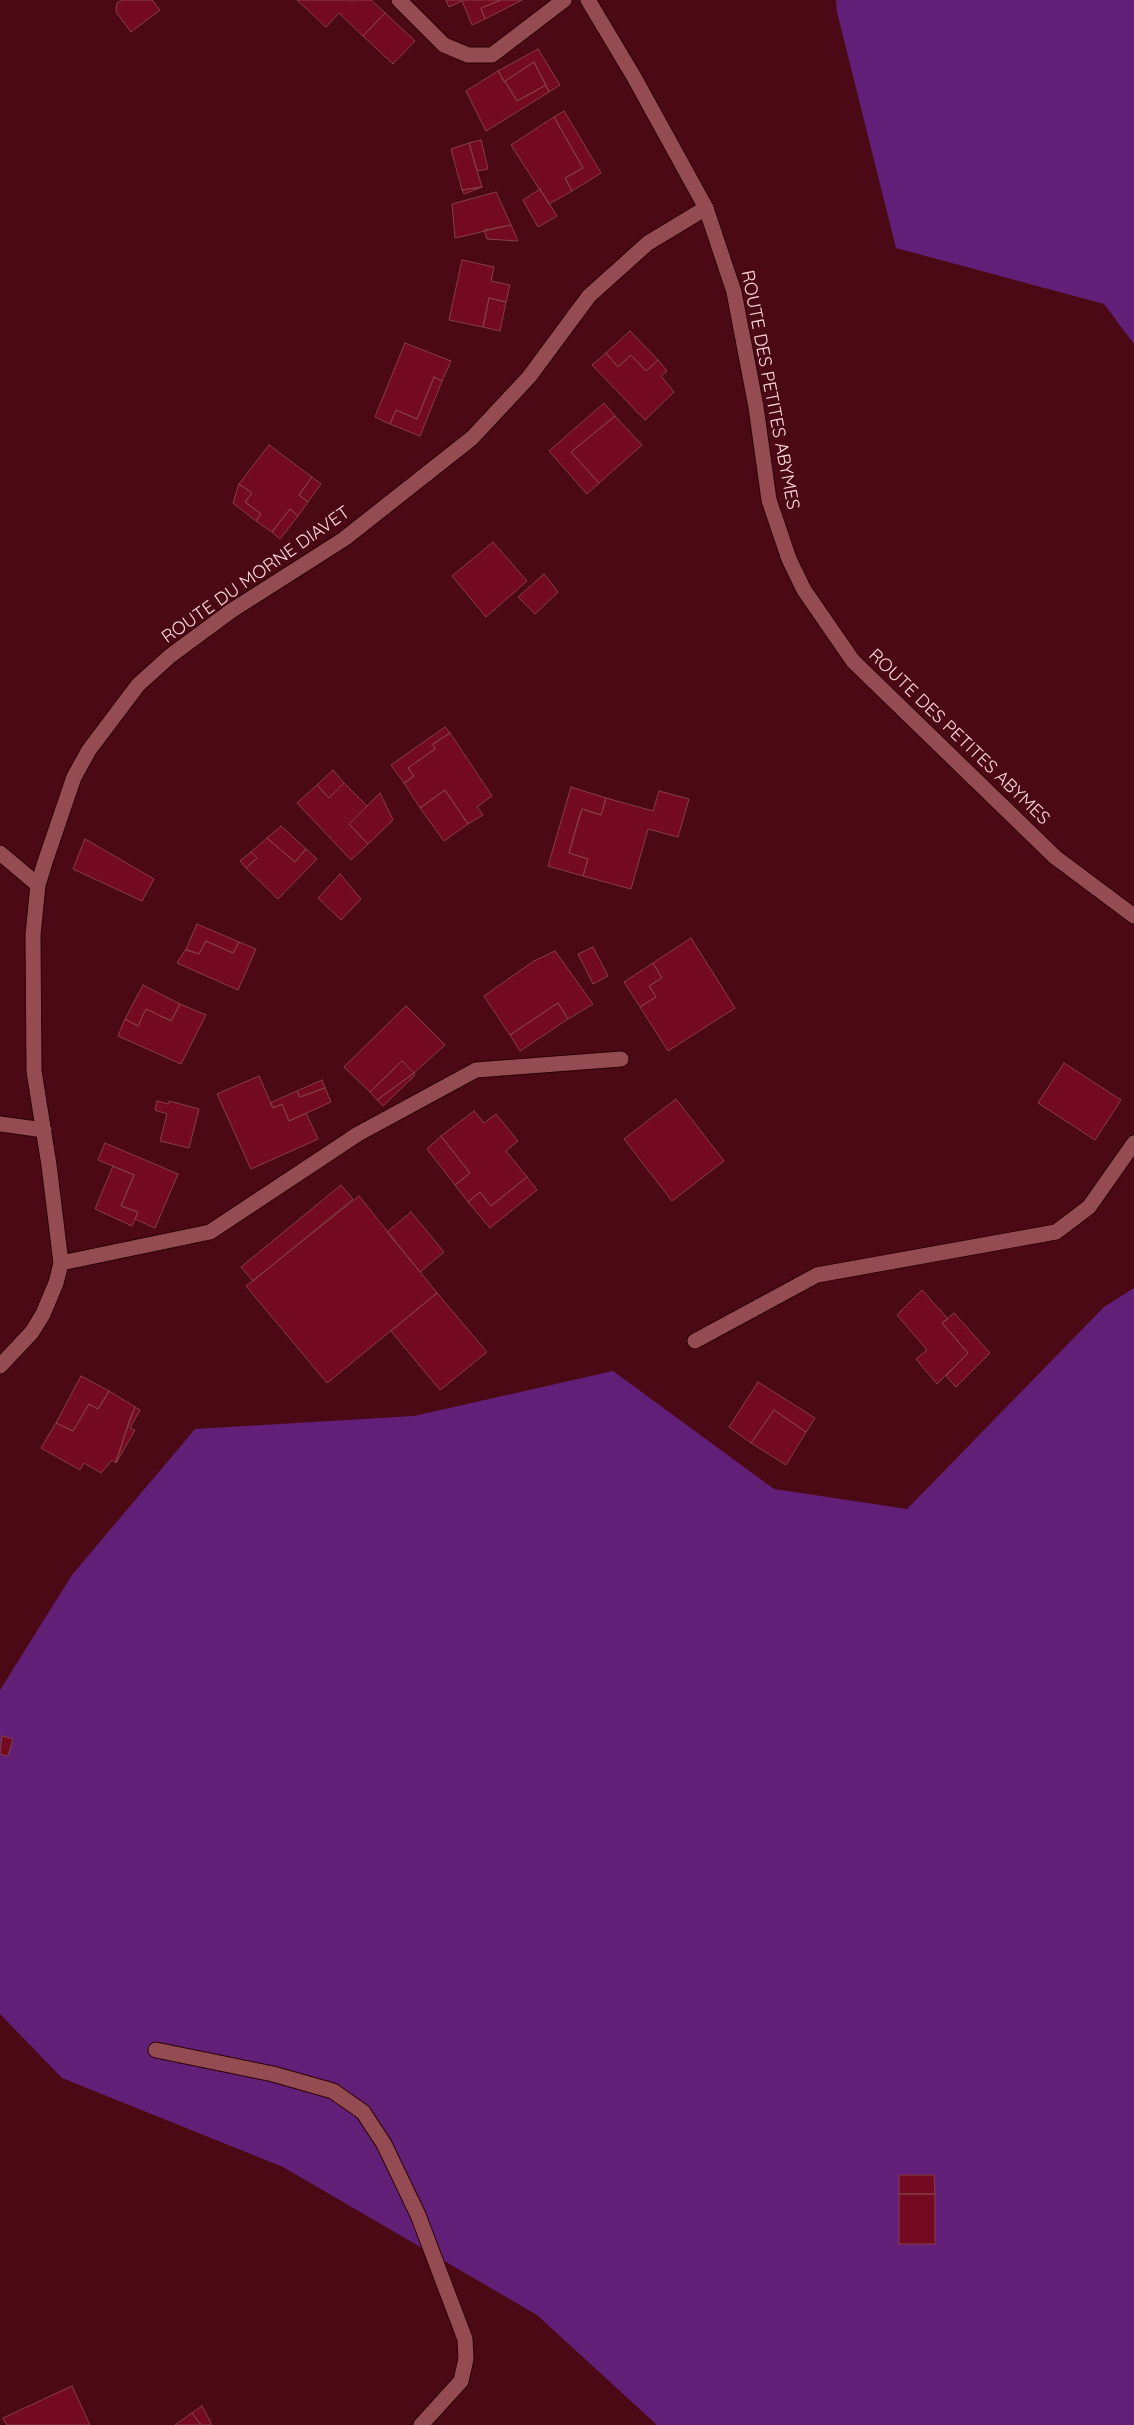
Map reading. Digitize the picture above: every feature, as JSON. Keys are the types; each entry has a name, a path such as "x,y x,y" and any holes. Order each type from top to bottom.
{"street":[{"path":"399,0 444,45 468,55 492,55 564,0"},
{"name":"ROUTE DES PETITES ABYMES","path":"588,0 634,77 706,208 734,292 756,407 769,500 789,559 804,590 853,661 1055,857 1134,916"},
{"name":"ROUTE DU MORNE DIAVET","path":"0,1366 32,1332 43,1314 56,1283 61,1263 44,1130 34,1071 34,935 38,885 74,777 108,722 138,686 170,656 232,610 344,539 472,438 529,377 589,296 648,243 706,208"},
{"path":"0,852 38,885"},
{"path":"61,1263 210,1232 358,1134 476,1070 621,1059"},
{"path":"0,1124 44,1130"},
{"path":"695,1341 817,1275 1056,1232 1089,1207 1134,1143"},
{"path":"156,2050 273,2074 333,2091 363,2112 384,2144 418,2215 465,2338 466,2359 460,2381 421,2425"}],"shaded area":[{"path":"836,0 1134,0 1134,344 1104,304 896,248 837,12"},
{"path":"1134,1288 1134,2425 657,2425 537,2315 283,2167 62,2078 0,2014 0,1690 72,1575 195,1429 414,1416 613,1371 774,1489 907,1509 1104,1307"}],"building":[{"path":"122,0 152,0 160,10 131,32 116,12 117,3"},
{"path":"297,0 350,0 352,2 354,0 371,0 385,13 363,36 339,13 326,27"},
{"path":"446,0 501,0 481,8 485,19 472,25 462,1 449,7"},
{"path":"501,0 522,0 485,19 481,8"},
{"path":"385,13 415,41 393,64 363,36"},
{"path":"538,49 560,85 549,92 534,62 504,82 498,71"},
{"path":"534,62 546,85 517,101 505,81"},
{"path":"498,71 517,101 546,85 549,92 486,131 466,91"},
{"path":"564,111 601,173 572,191 565,178 583,168 554,117"},
{"path":"554,117 583,168 565,178 572,191 549,204 511,145"},
{"path":"481,140 488,169 477,171 469,143"},
{"path":"469,143 482,187 462,190 451,149"},
{"path":"482,187 464,194 462,190"},
{"path":"540,189 557,216 538,227 523,200"},
{"path":"496,192 511,225 455,238 452,204"},
{"path":"511,225 518,241 487,239 484,230"},
{"path":"462,260 494,267 491,281 510,285 506,302 489,298 483,327 449,320"},
{"path":"489,298 506,302 500,331 483,327"},
{"path":"630,331 658,360 646,371 631,355 618,367 606,353"},
{"path":"405,343 451,361 442,381 434,377 417,419 396,410 390,424 375,417"},
{"path":"606,353 618,367 631,355 646,371 658,360 667,371 661,376 674,392 645,420 592,365"},
{"path":"434,377 442,381 420,436 390,424 396,410 417,419"},
{"path":"604,403 615,416 571,452 599,483 587,494 549,451"},
{"path":"615,416 642,445 599,483 571,452"},
{"path":"269,445 312,477 299,495 308,502 298,516 290,509 272,532 256,521 261,514 245,502 252,493 239,484"},
{"path":"312,477 321,484 308,502 299,495"},
{"path":"239,484 252,493 245,502 261,514 256,521 233,503"},
{"path":"290,509 298,516 280,539 272,532"},
{"path":"493,542 527,581 486,617 452,576"},
{"path":"544,574 558,592 535,614 518,597"},
{"path":"445,727 450,733 433,744 435,749 408,768 414,776 404,783 391,765"},
{"path":"450,733 492,796 477,807 483,815 468,824 445,790 420,808 404,783 414,776 408,768 435,749 433,744"},
{"path":"333,770 344,783 329,798 317,785"},
{"path":"344,783 367,806 349,824 368,844 351,860 297,803 317,785 329,798"},
{"path":"571,787 606,798 601,815 582,809 579,817 569,853 588,859 583,876 548,866"},
{"path":"445,790 468,824 444,841 420,808"},
{"path":"659,791 689,799 678,837 648,829 631,889 583,876 588,859 569,853 582,809 601,815 606,798 653,811"},
{"path":"380,793 393,820 368,844 349,824"},
{"path":"281,826 306,849 295,862 267,838"},
{"path":"267,838 295,862 306,849 317,859 278,899 246,868 257,858 251,852"},
{"path":"85,839 154,879 142,901 73,869"},
{"path":"251,852 257,858 246,868 240,861"},
{"path":"340,874 361,899 341,920 318,898"},
{"path":"197,924 239,942 233,953 206,941 199,954 186,949"},
{"path":"691,938 735,1008 668,1051 640,1007 656,997 649,986 662,978 653,963"},
{"path":"206,941 233,953 239,942 256,949 238,990 177,963 185,950 199,954"},
{"path":"593,947 608,976 593,984 578,954"},
{"path":"555,951 593,1004 568,1019 558,1003 510,1035 484,996 534,961"},
{"path":"653,963 662,978 649,986 656,997 640,1007 624,982"},
{"path":"143,985 180,1004 171,1021 146,1009 138,1026 125,1019"},
{"path":"558,1003 568,1019 520,1051 510,1035"},
{"path":"180,1004 206,1015 181,1064 118,1036 125,1019 138,1026 146,1009 171,1021"},
{"path":"406,1006 445,1045 414,1073 402,1061 370,1092 344,1067"},
{"path":"402,1061 414,1073 377,1100 370,1092"},
{"path":"1064,1063 1121,1100 1095,1140 1038,1103"},
{"path":"414,1073 415,1075 383,1106 377,1100"},
{"path":"259,1076 273,1108 282,1104 289,1121 306,1113 318,1139 251,1169 217,1094"},
{"path":"322,1080 325,1088 300,1097 297,1091"},
{"path":"325,1088 331,1102 289,1121 282,1104 273,1108 270,1103 297,1091 300,1097"},
{"path":"676,1099 724,1161 672,1201 624,1139"},
{"path":"157,1101 169,1104 169,1101 199,1109 189,1148 160,1141 167,1114 155,1110"},
{"path":"474,1111 484,1123 496,1114 518,1141 506,1151 527,1177 491,1206 480,1192 468,1202 455,1185 470,1173 441,1136"},
{"path":"441,1136 470,1173 455,1185 427,1149"},
{"path":"105,1143 178,1174 155,1228 135,1219 138,1212 121,1206 134,1175 98,1160"},
{"path":"113,1166 134,1175 121,1206 138,1212 132,1226 95,1209"},
{"path":"527,1177 537,1190 490,1228 468,1202 480,1192 491,1206"},
{"path":"341,1185 353,1199 253,1281 241,1267"},
{"path":"359,1196 437,1293 327,1383 246,1286"},
{"path":"411,1212 444,1252 420,1272 387,1232"},
{"path":"922,1290 948,1319 942,1323 968,1353 937,1384 916,1359 927,1350 897,1315"},
{"path":"437,1293 487,1352 440,1390 391,1331"},
{"path":"954,1313 990,1353 956,1387 946,1376 968,1353 942,1323"},
{"path":"81,1376 109,1391 98,1409 89,1404 73,1431 56,1423"},
{"path":"758,1382 815,1418 806,1432 774,1410 751,1443 729,1427"},
{"path":"109,1391 135,1407 115,1463 112,1460 101,1473 84,1463 80,1470 41,1448 56,1423 73,1431 89,1404 98,1409"},
{"path":"135,1407 140,1410 130,1428 135,1430 116,1463 129,1421"},
{"path":"774,1410 806,1432 786,1465 751,1443"},
{"path":"2,1736 13,1739 8,1756 0,1754"},
{"path":"899,2175 934,2175 935,2194 899,2194"},
{"path":"899,2194 935,2194 935,2244 899,2244"},
{"path":"72,2386 90,2425 7,2425 3,2418"},
{"path":"202,2406 212,2425 201,2425 192,2413"},
{"path":"192,2413 201,2425 175,2425"}]}
